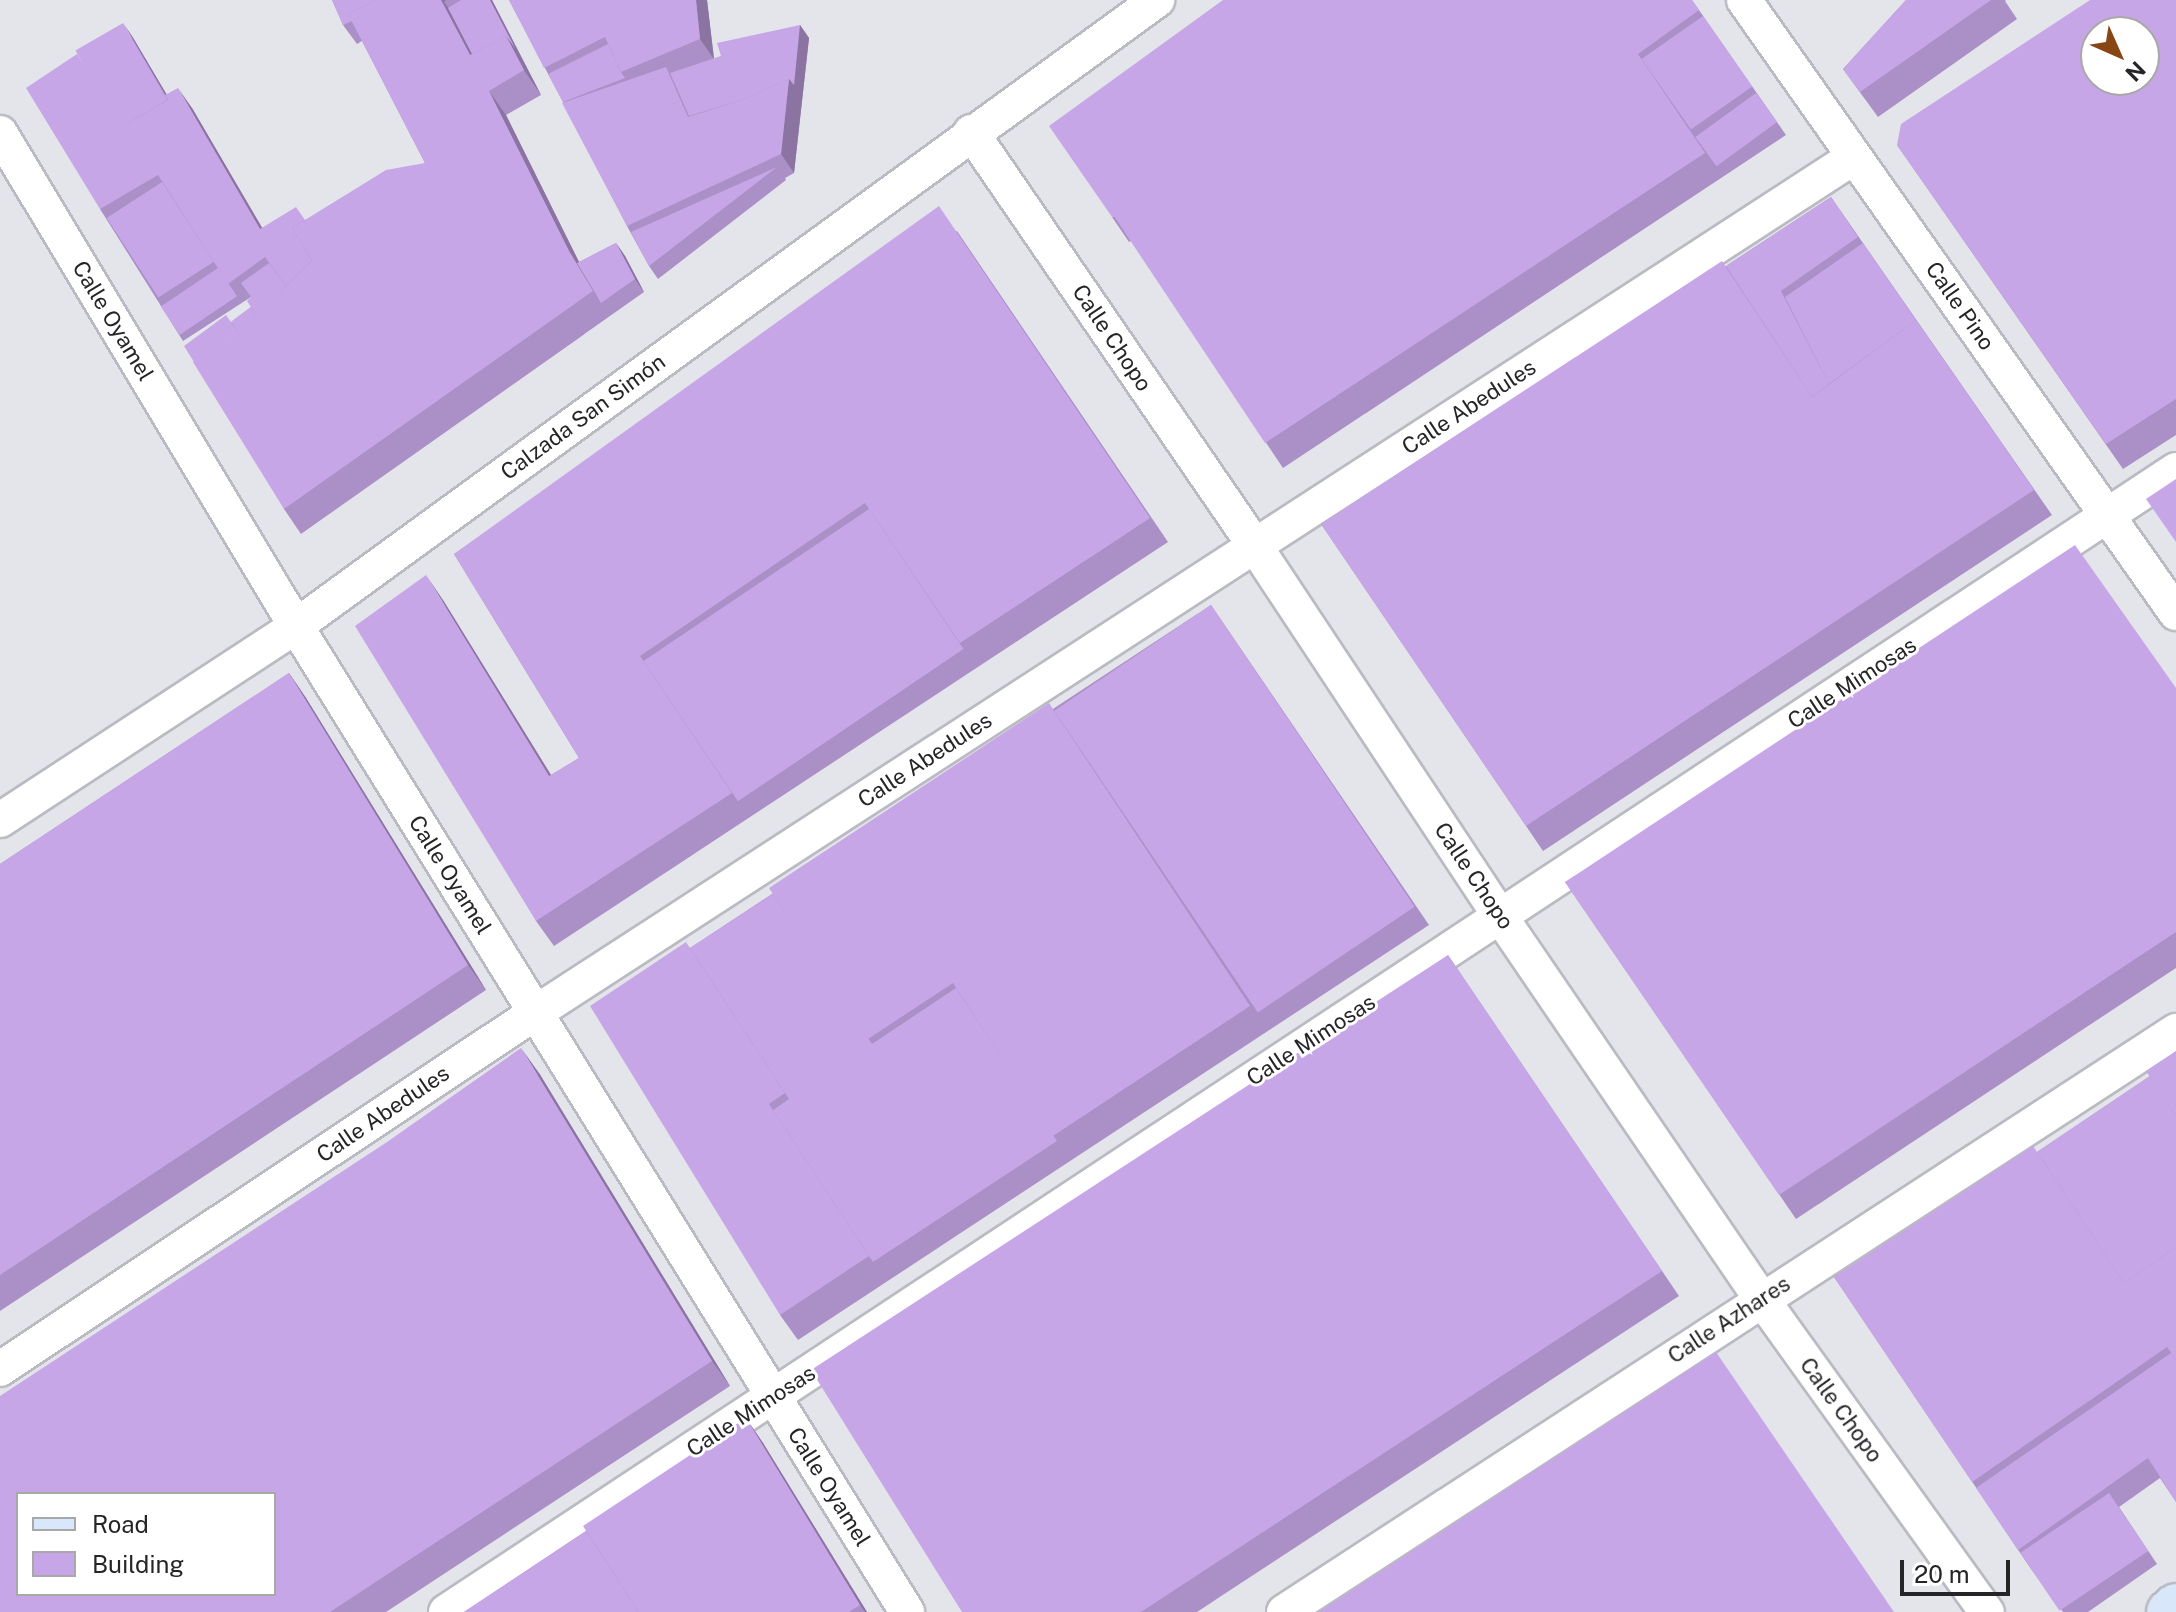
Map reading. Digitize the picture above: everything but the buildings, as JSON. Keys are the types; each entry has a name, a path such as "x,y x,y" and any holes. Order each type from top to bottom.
{"main road":[{"path":"2169,1612 2176,1606"}],"street":[{"name":"Calzada San Simón","path":"0,820 296,626 971,132 1157,0"},
{"name":"Calle Pino","path":"1744,0 2176,613"},
{"name":"Calle Chopo","path":"971,132 1255,546 1500,916 1761,1298 1987,1612"},
{"name":"Calle Oyamel","path":"0,133 296,626 907,1612"},
{"name":"Calle Abedules","path":"0,1369 535,1013 1854,157"},
{"name":"Calle Mimosas","path":"446,1612 2176,470"},
{"name":"Calle Azhares","path":"1284,1612 1761,1298 2176,1031"}]}
